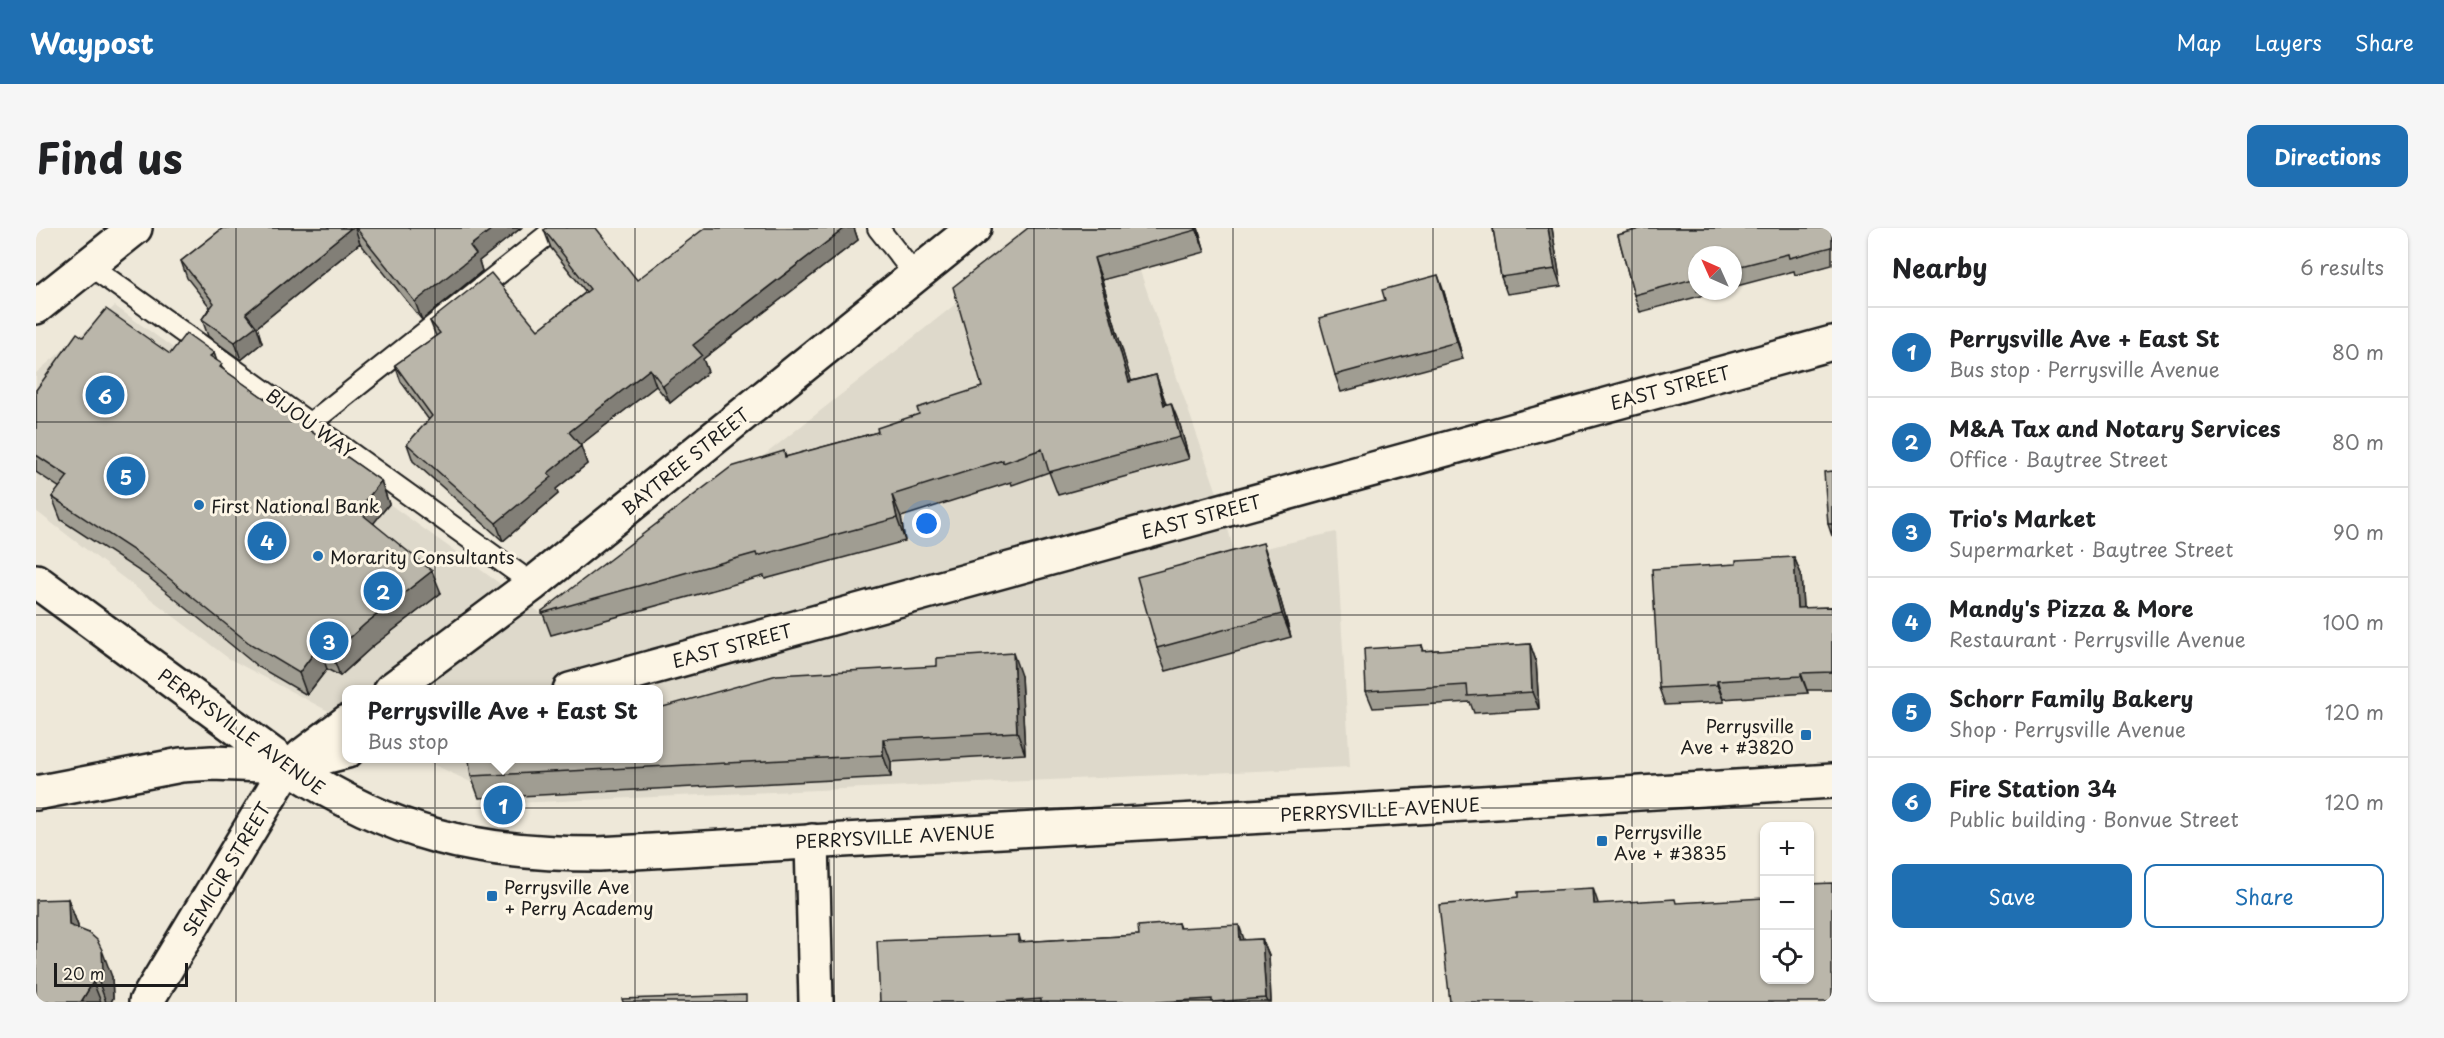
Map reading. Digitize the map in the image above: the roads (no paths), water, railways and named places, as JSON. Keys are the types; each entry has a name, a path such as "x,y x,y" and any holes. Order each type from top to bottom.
{"street":[{"path":"36,307 135,228"},
{"name":"BAYTREE STREET","path":"399,685 533,584 974,228"},
{"name":"EAST STREET","path":"588,685 1832,343"},
{"name":"PERRYSVILLE AVENUE","path":"36,581 328,793 373,815 415,830 459,843 505,850 546,854 599,854 1352,812 1832,781"},
{"path":"288,766 342,726"},
{"path":"36,793 181,765 212,763 288,766 342,752"},
{"name":"SEMICIR STREET","path":"146,1002 288,766"},
{"path":"812,841 816,1002"}],"lane":[{"path":"311,423 556,228"},
{"path":"878,228 915,275"},
{"name":"BIJOU WAY","path":"89,265 533,584"}],"place":[{"name":"Fire Station 34","path":"105,395"},
{"name":"Schorr Family Bakery","path":"126,476"},
{"name":"First National Bank","path":"199,505"},
{"name":"Mandy's Pizza & More","path":"267,541"},
{"name":"Morarity Consultants","path":"318,556"},
{"name":"M&A Tax and Notary Services","path":"383,591"},
{"name":"Trio's Market","path":"329,641"},
{"name":"Perrysville Ave + #3820","path":"1806,735"},
{"name":"Perrysville Ave + East St","path":"503,805"},
{"name":"Perrysville Ave + #3835","path":"1602,841"},
{"name":"Perrysville Ave + Perry Academy","path":"492,896"}]}
